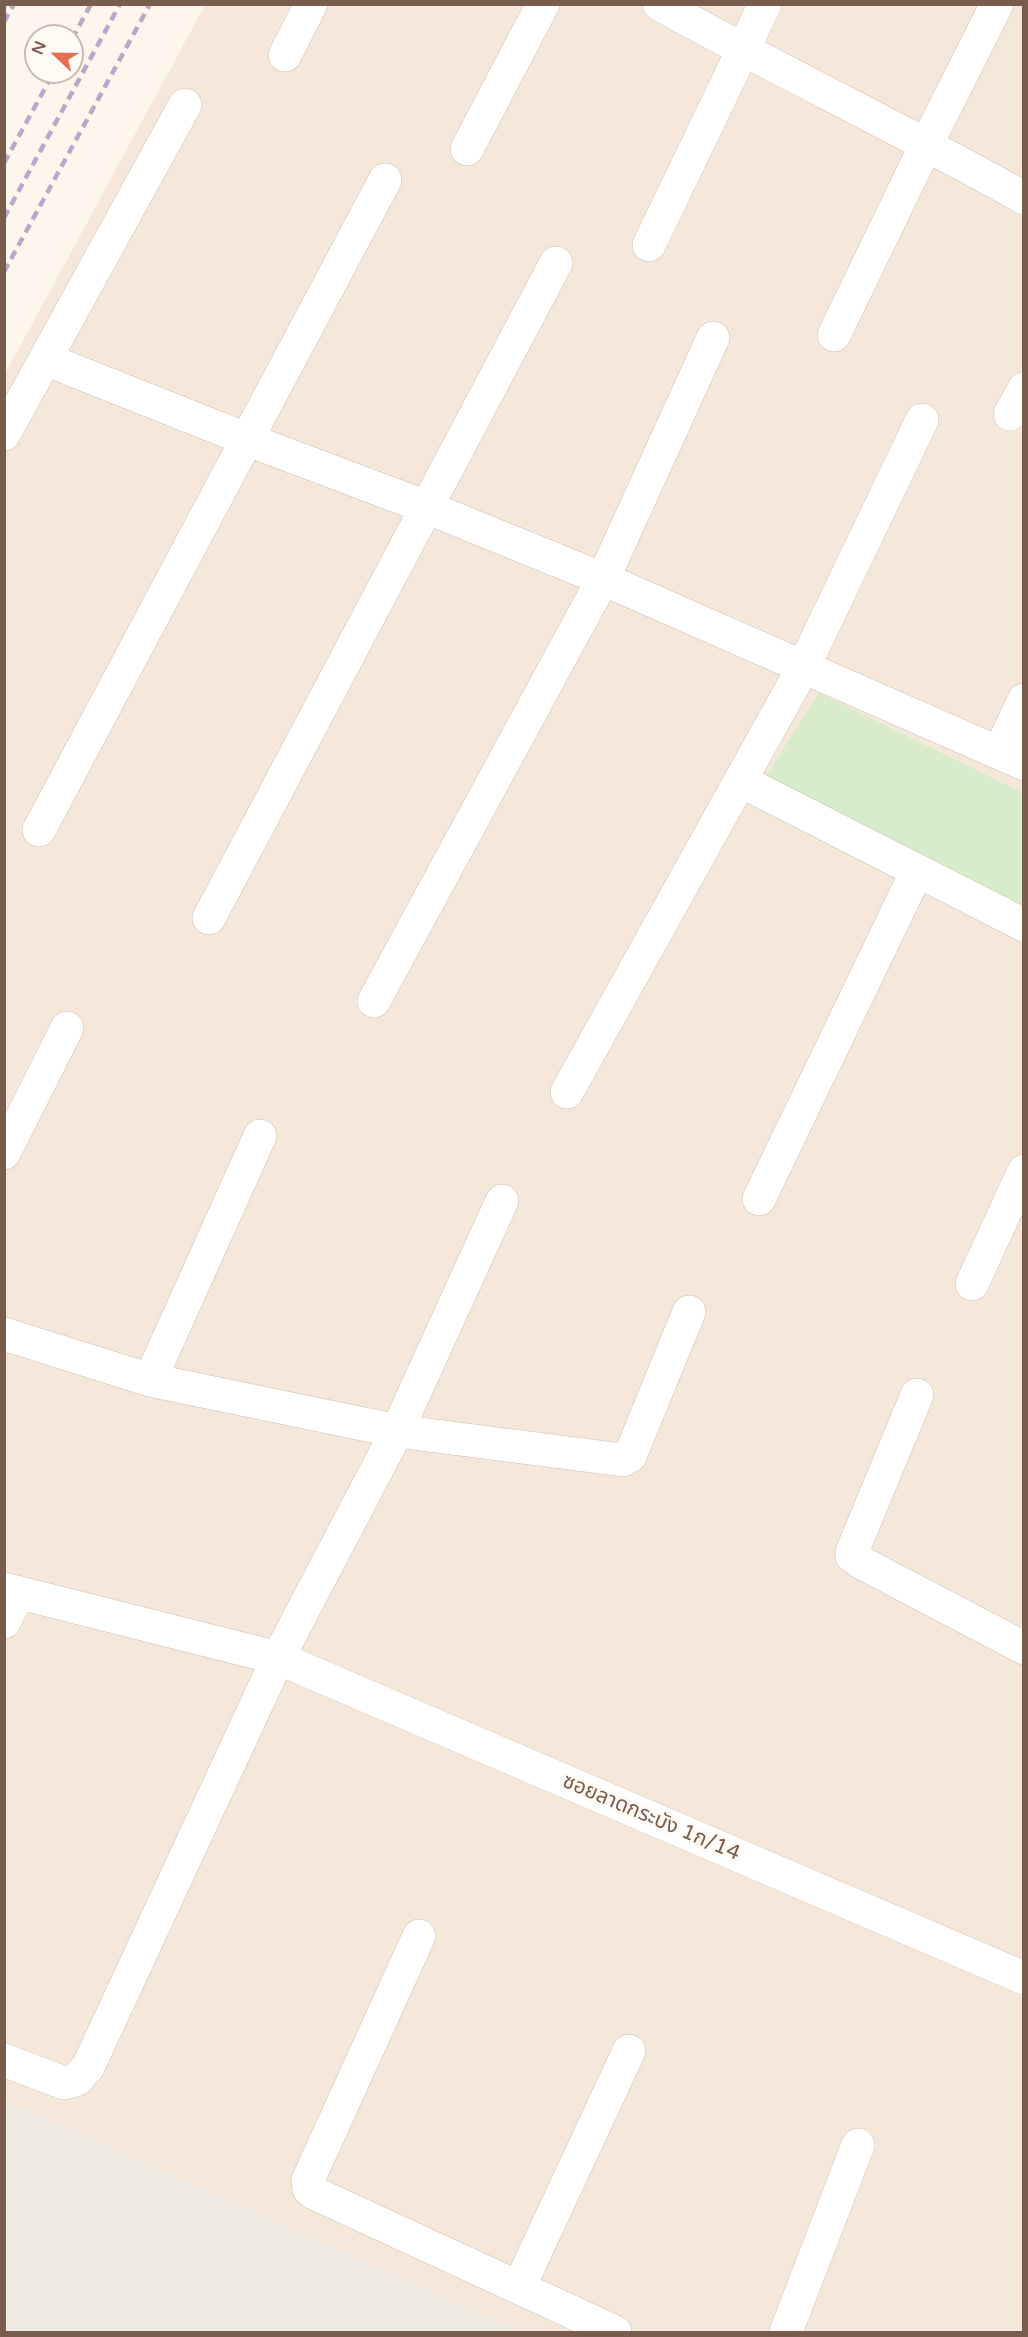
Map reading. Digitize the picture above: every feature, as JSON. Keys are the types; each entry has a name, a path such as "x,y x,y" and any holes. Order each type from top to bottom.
{"street":[{"path":"285,55 311,4"},
{"path":"467,149 543,4"},
{"path":"659,4 742,50 927,144 1023,198"},
{"path":"649,245 765,4"},
{"path":"834,335 997,4"},
{"path":"4,434 185,105"},
{"path":"39,830 385,180"},
{"path":"209,918 556,263"},
{"path":"374,1001 603,579 712,338"},
{"path":"45,359 426,507 603,579 1011,759 1023,700"},
{"path":"567,1092 803,668 922,420"},
{"path":"741,782 1023,925"},
{"path":"759,1199 917,871"},
{"path":"4,1153 67,1028"},
{"path":"150,1380 260,1136"},
{"path":"972,1284 1023,1171"},
{"path":"4,2061 64,2083 76,2080 88,2067 278,1658 397,1431 502,1201"},
{"path":"4,1334 150,1380 397,1431 623,1460 630,1456 689,1312"},
{"path":"917,1395 852,1556 1023,1648"},
{"name":"ซอยลาดกระบัง 1ก/14","path":"9,1602 278,1658 1023,1978"},
{"path":"419,1936 308,2180 309,2189 615,2332"},
{"path":"519,2287 628,2051"},
{"path":"786,2332 858,2145"}],"shaded area":[{"path":"205,5 1023,5 1023,2332 521,2332 5,2100 5,374"},
{"path":"5,2100 521,2332 5,2332"}],"green space":[{"path":"819,693 1023,793 1023,908 765,778"}],"railway":[{"path":"4,22 14,4"},
{"path":"80,24 91,4"},
{"path":"4,218 120,4"},
{"path":"4,272 150,4"},
{"path":"4,163 47,84"}]}
